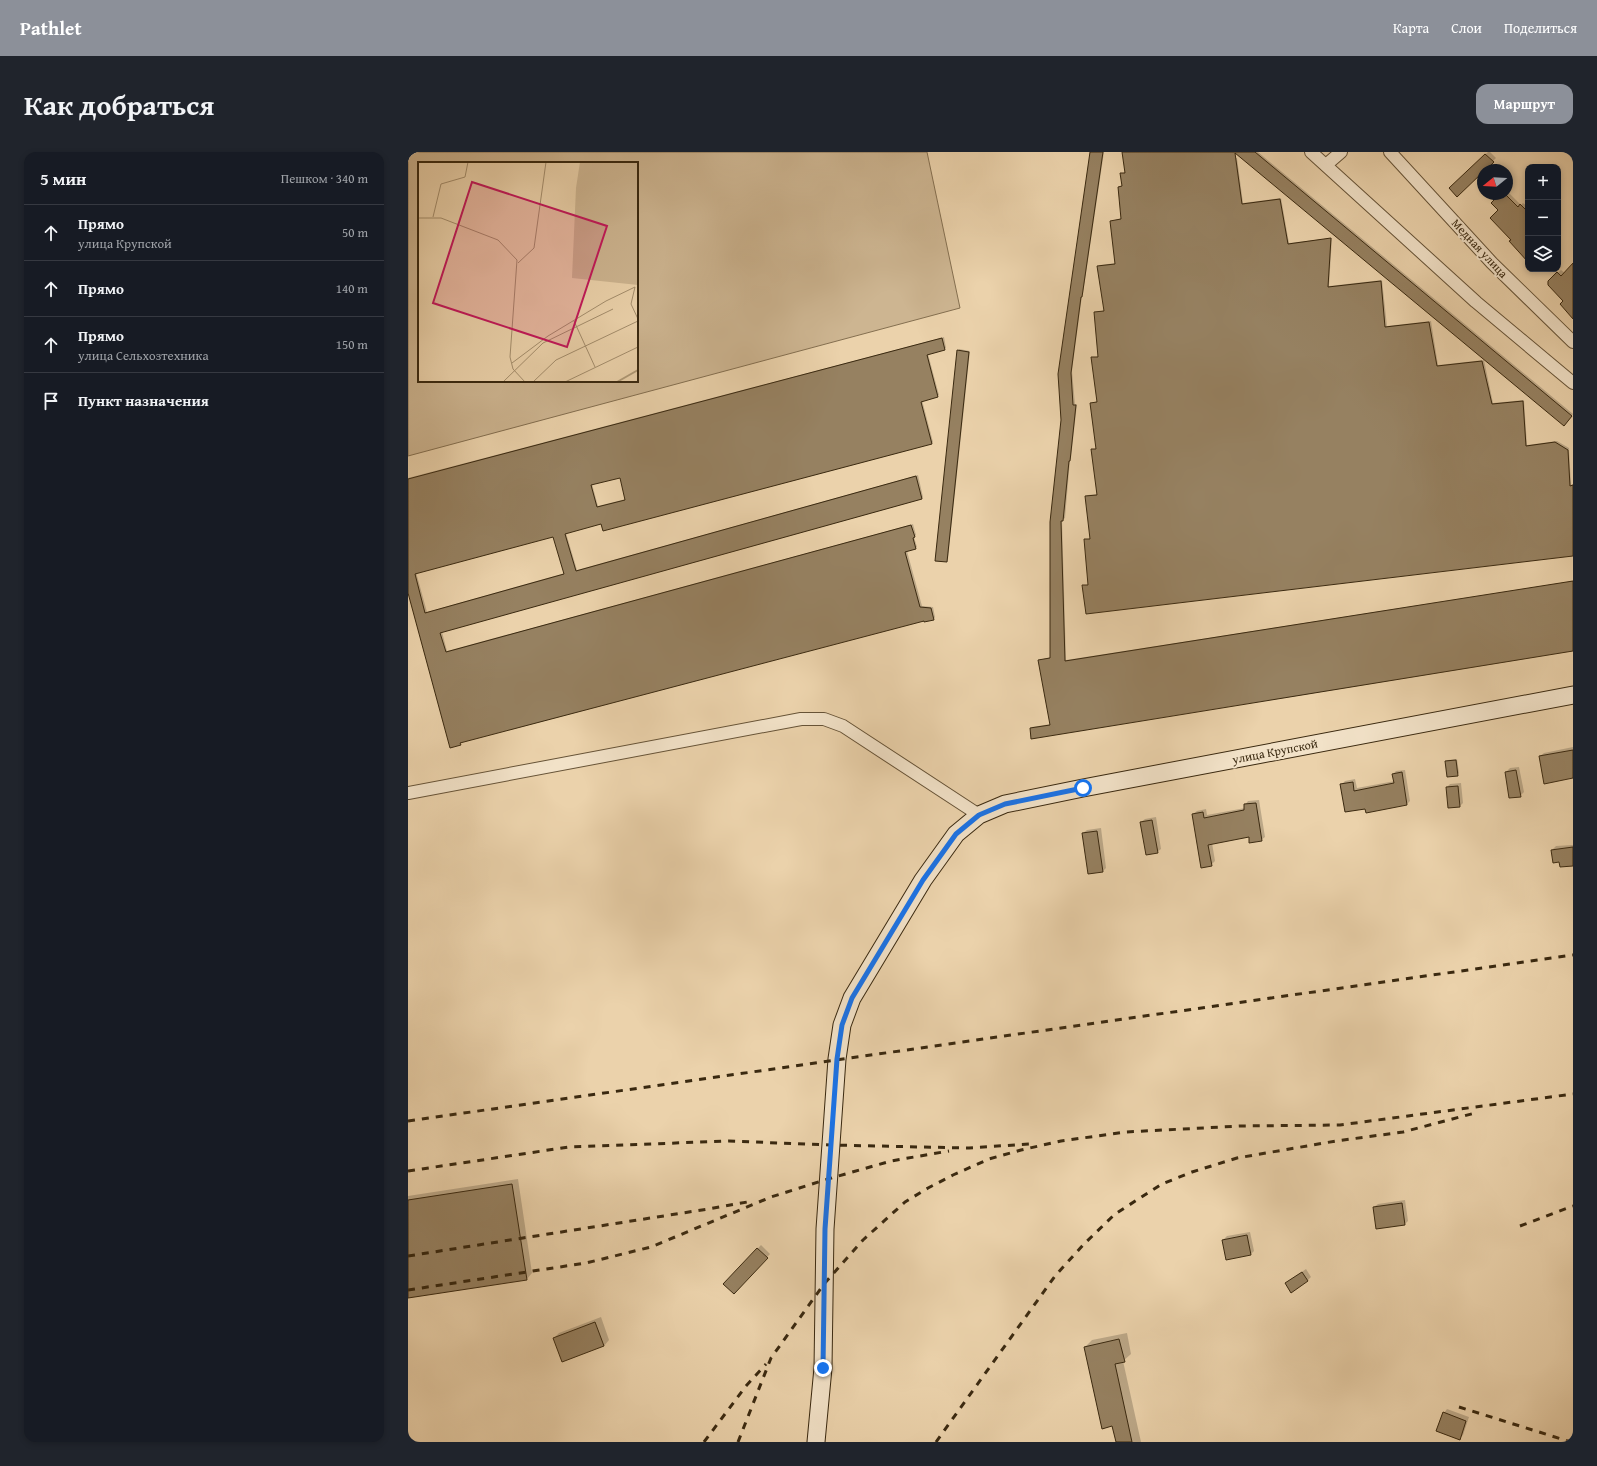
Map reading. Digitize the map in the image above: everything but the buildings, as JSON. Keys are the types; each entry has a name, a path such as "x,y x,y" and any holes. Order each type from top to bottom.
{"main road":[{"name":"улица Крупской","path":"816,1442 823,1368 825,1229 837,1059 842,1025 852,998 923,880 956,834 979,815 1005,804 1573,695"}],"street":[{"path":"1311,152 1476,302 1573,383"},
{"path":"1326,165 1341,152"},
{"name":"Медная улица","path":"1390,152 1492,263 1573,342"},
{"path":"408,793 793,720 824,719 843,726 979,815"}],"shaded area":[{"path":"408,152 927,152 960,308 408,456"}],"railway":[{"path":"408,1121 1573,955"},
{"path":"738,1442 771,1358 824,1284 863,1240 905,1202 953,1175 989,1159 1061,1141 1126,1132 1240,1126 1340,1125 1573,1094"},
{"path":"936,1442 1055,1276 1084,1244 1115,1214 1162,1184 1192,1172 1237,1158 1336,1141 1403,1132 1475,1113"},
{"path":"408,1171 569,1147 729,1141 969,1148 1029,1144"},
{"path":"408,1290 586,1263 651,1247 771,1197 891,1161 949,1151"},
{"path":"408,1256 753,1201"},
{"path":"1520,1226 1573,1206"},
{"path":"704,1442 746,1386 766,1364"},
{"path":"1459,1407 1571,1442"}],"route":[{"path":"823,1368 825,1229 830,1145 837,1059 842,1025 852,998 923,880 956,834 979,815 1005,804 1083,788"}]}
